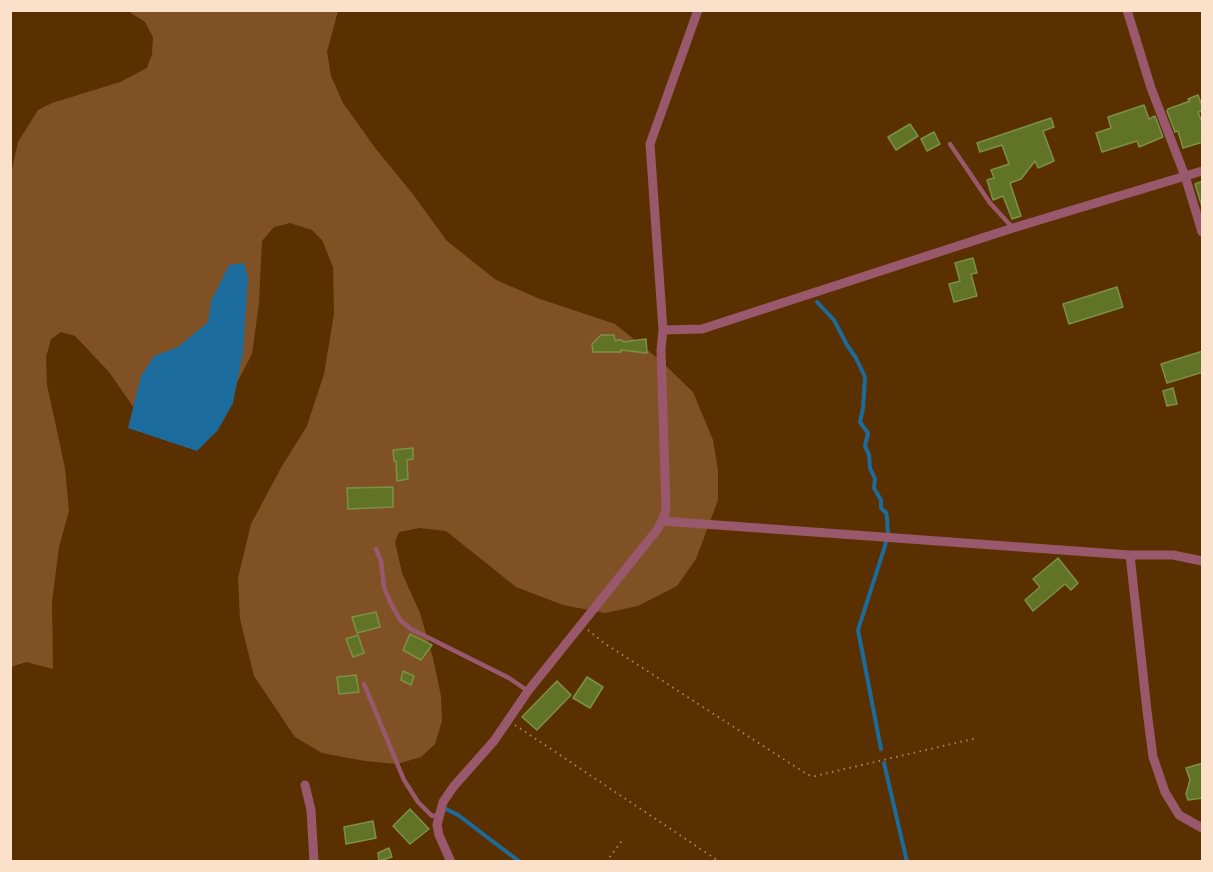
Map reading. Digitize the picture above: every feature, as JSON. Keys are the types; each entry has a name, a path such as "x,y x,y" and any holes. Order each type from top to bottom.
{"street":[{"path":"452,861 439,835 437,825 443,802 454,786 494,741 528,691 657,530 666,510 661,350 663,330 650,144 698,10"},
{"path":"1127,10 1151,88 1185,176 1203,232"},
{"path":"663,330 702,329 1013,228 1203,171"},
{"path":"662,521 1130,555 1173,555 1203,561"},
{"path":"1130,555 1153,757 1165,792 1179,815 1203,828"},
{"path":"305,785 311,816 314,861"}],"lane":[{"path":"950,144 990,203 1013,228"},
{"path":"376,549 381,561 384,587 401,621 411,629 510,678 528,691"},
{"path":"364,684 404,780 418,802 432,816 439,816"}],"path":[{"path":"581,624 604,643 808,775 815,776 976,738"},
{"path":"508,720 720,861"},
{"path":"606,861 624,838"}],"shaded area":[{"path":"128,11 338,11 327,52 331,76 343,103 447,241 496,280 540,299 615,324 661,361 693,392 713,440 718,470 718,500 696,559 677,586 638,606 605,613 563,605 516,587 446,531 420,528 399,532 395,542 402,573 420,613 441,696 442,721 435,744 421,757 397,764 365,761 322,753 295,737 254,676 240,619 238,578 251,524 282,466 307,426 324,374 334,314 333,267 322,240 312,230 290,223 274,227 262,241 259,303 252,354 223,409 184,444 169,442 147,427 109,372 75,336 61,332 51,339 46,357 47,385 65,468 69,511 59,547 52,602 53,669 26,662 11,667 11,174 18,142 38,110 52,103 120,82 147,68 152,54 153,37 145,22"}],"water":[{"path":"244,263 248,278 243,352 233,403 218,430 197,451 128,428 141,376 154,356 178,347 208,322 211,301 229,265"}],"building":[{"path":"1198,95 1203,108 1203,111 1198,112 1203,125 1203,142 1183,148 1178,131 1175,132 1167,111"},
{"path":"1144,105 1149,119 1155,116 1163,137 1139,147 1137,141 1102,152 1096,133 1111,128 1108,117"},
{"path":"1051,118 1054,127 1043,131 1054,161 1038,168 1035,161 1021,179 1010,183 1021,216 1012,219 1003,196 993,200 987,180 994,178 991,170 1009,164 1002,145 980,152 977,143"},
{"path":"910,124 918,136 896,150 888,137"},
{"path":"934,132 940,144 927,151 921,139"},
{"path":"1203,181 1203,210 1195,184"},
{"path":"973,258 977,273 971,274 977,296 954,302 949,284 960,281 955,263"},
{"path":"1117,287 1123,307 1069,324 1063,304"},
{"path":"601,335 614,335 615,340 623,342 646,339 647,353 621,350 621,352 593,352 592,344"},
{"path":"1203,351 1203,372 1167,383 1161,364"},
{"path":"1173,388 1177,404 1167,406 1163,391"},
{"path":"413,448 413,459 407,460 408,479 397,481 393,450"},
{"path":"393,487 393,507 348,509 347,488"},
{"path":"1058,558 1078,583 1071,590 1065,584 1033,611 1025,600 1040,587 1033,579"},
{"path":"376,612 380,627 357,633 352,617"},
{"path":"410,634 432,645 421,660 403,650"},
{"path":"358,635 364,653 353,657 346,639"},
{"path":"403,671 414,676 411,685 401,680"},
{"path":"356,675 359,692 339,694 337,677"},
{"path":"587,677 603,687 590,708 573,698"},
{"path":"557,681 571,695 537,730 522,717"},
{"path":"1203,763 1203,798 1188,800 1186,794 1190,780 1186,768"},
{"path":"410,809 429,829 410,844 393,826"},
{"path":"373,821 376,838 346,844 344,827"},
{"path":"389,848 392,857 379,861 378,853"}],"waterway":[{"path":"817,302 834,320 865,377 860,422 868,433 865,446 875,479 874,488 887,518 888,534 858,630 881,749"},
{"path":"884,763 907,862"},
{"path":"446,809 458,815 520,862"}]}
